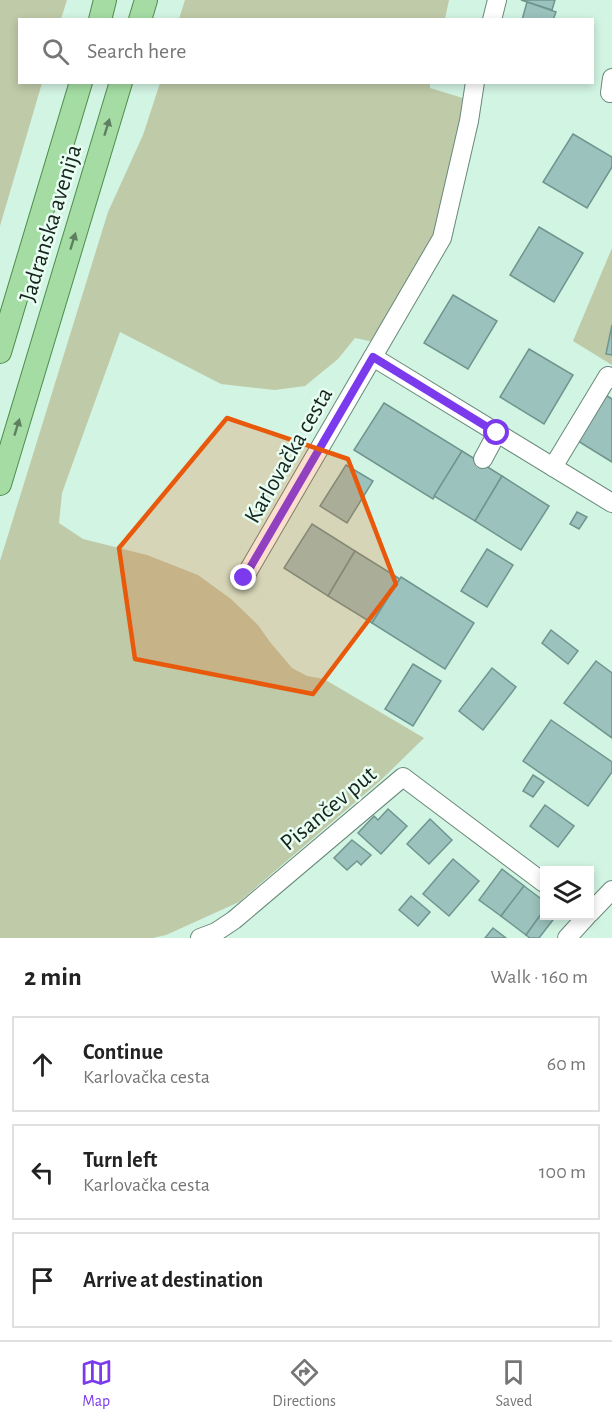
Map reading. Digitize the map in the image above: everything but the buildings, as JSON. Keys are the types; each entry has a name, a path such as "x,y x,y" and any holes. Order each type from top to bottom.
{"main road":[{"path":"100,18 105,0"},
{"path":"141,18 146,0"},
{"name":"Jadranska avenija","path":"0,352 80,84"},
{"name":"Jadranska avenija","path":"0,483 119,84"}],"street":[{"path":"492,18 497,0"},
{"name":"Karlovačka cesta","path":"244,578 442,238 469,121 475,84"},
{"path":"373,357 612,503"},
{"path":"553,467 608,376 612,378"},
{"path":"483,459 497,433"},
{"name":"Pisančev put","path":"200,938 216,932 234,920 403,777 540,880"},
{"path":"594,909 612,890"},
{"path":"567,938 583,920"}],"highlighted area":[{"path":"227,418 348,459 396,584 313,694 135,659 119,548"}],"green space":[{"path":"0,0 67,0 61,18 18,18 18,84 42,84 0,226"},
{"path":"185,0 449,0 445,18 179,18"},
{"path":"160,84 430,84 430,88 466,99 442,212 428,247 374,342 355,338 338,359 305,386 275,390 221,384 120,332 62,493 59,523 83,539 147,555 198,575 231,599 258,625 292,668 307,676 324,679 424,738 381,780 239,902 166,935 153,938 0,938 0,561 108,212 143,135"},
{"path":"612,248 612,365 573,341"}],"route":[{"path":"244,578 373,357 497,433"}]}
